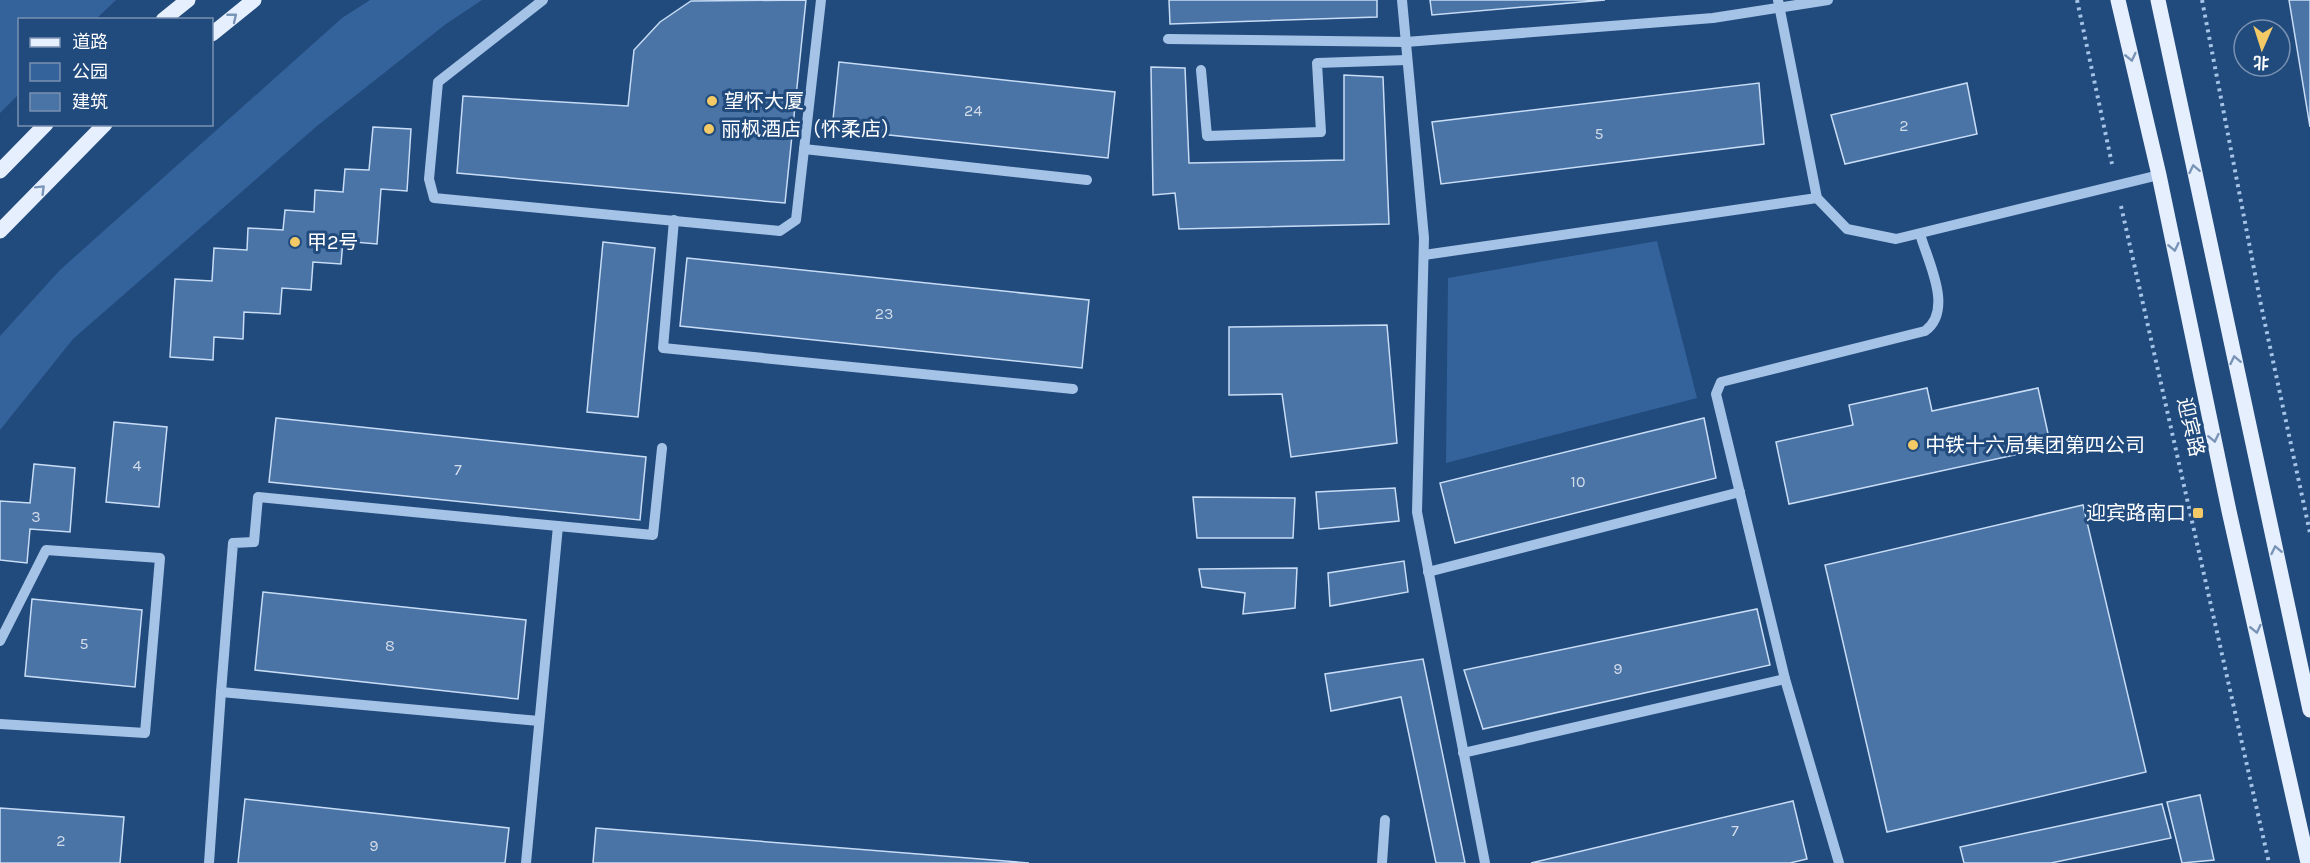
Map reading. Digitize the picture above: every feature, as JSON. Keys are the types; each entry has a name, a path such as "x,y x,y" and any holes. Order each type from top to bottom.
{"main road":[{"path":"166,18 188,0"},
{"path":"213,33 254,0"},
{"name":"迎宾路","path":"2118,0 2159,175 2229,511 2308,863"},
{"path":"2158,0 2310,710"},
{"path":"0,171 44,126"},
{"path":"0,231 103,126"}],"street":[{"path":"543,0 438,82 429,179 434,198 780,231 796,220 821,0"},
{"path":"1402,0 1424,255 1417,512 1485,863"},
{"path":"1168,39 1406,42 1713,18 1778,4 1828,0"},
{"path":"1778,4 1817,198 1847,229 1896,240 2159,175"},
{"path":"1201,70 1207,136 1321,132 1317,63 1407,60"},
{"path":"804,149 1087,180"},
{"path":"1424,255 1817,198"},
{"path":"674,220 663,348 1073,389"},
{"path":"1839,863 1785,680 1716,394 1721,382 1925,331 1934,325 1938,312 1938,298 1920,234"},
{"path":"209,863 233,543 254,542 258,497 653,535 662,448"},
{"path":"1428,572 1740,492"},
{"path":"526,863 558,526"},
{"path":"0,641 46,550 160,558 145,733 0,724"},
{"path":"1462,753 1785,680"},
{"path":"221,692 539,721"},
{"path":"1382,863 1385,820"}],"path":[{"name":"迎宾路","path":"2077,0 2116,186 2269,863"},
{"path":"2202,0 2261,305 2310,533"}],"green space":[{"path":"0,0 116,0 97,18 18,18 18,95 0,113"},
{"path":"370,0 482,0 446,24 317,126 73,339 0,430 0,336 60,270 342,18"},
{"path":"1657,241 1697,398 1446,463 1448,278"}],"building":[{"name":"望怀大厦","path":"806,0 785,203 457,173 463,96 628,106 634,50 660,22 691,1"},
{"path":"1169,0 1377,0 1377,17 1170,24"},
{"path":"1430,0 1605,0 1432,15"},
{"path":"2289,0 2310,0 2310,127 2292,18"},
{"path":"839,62 1115,92 1108,158 832,129"},
{"path":"1151,67 1185,68 1189,163 1344,160 1344,75 1383,77 1389,224 1179,229 1175,193 1153,195"},
{"path":"1759,83 1764,144 1441,184 1432,122"},
{"path":"1967,83 1977,134 1845,164 1831,115"},
{"name":"甲2号","path":"373,127 411,129 407,191 381,189 377,244 343,241 341,264 313,262 311,290 282,288 280,314 244,312 243,339 214,337 213,360 170,357 175,279 212,281 214,248 247,250 248,228 283,230 285,210 314,212 315,190 343,192 345,169 369,170"},
{"path":"603,242 655,248 638,417 587,412"},
{"path":"687,258 1089,300 1082,368 680,326"},
{"path":"1387,325 1397,443 1291,457 1282,394 1229,395 1229,327"},
{"name":"中铁十六局集团第四公司","path":"1927,388 1932,411 2038,388 2051,447 1789,504 1776,442 1853,425 1849,405"},
{"path":"276,418 646,457 640,520 269,482"},
{"path":"1704,418 1716,478 1455,543 1440,483"},
{"path":"114,422 167,427 159,507 106,502"},
{"path":"34,464 75,468 70,532 30,529 27,563 0,560 0,501 30,503"},
{"path":"1395,488 1399,521 1319,529 1316,492"},
{"path":"1193,497 1295,498 1293,538 1197,538"},
{"path":"2083,505 2146,772 1887,832 1825,565"},
{"path":"1404,561 1408,592 1330,606 1328,573"},
{"path":"1297,568 1295,608 1243,614 1245,593 1202,587 1199,569"},
{"path":"263,592 526,620 518,699 255,670"},
{"path":"32,599 142,610 135,687 25,676"},
{"path":"1757,609 1770,665 1483,729 1464,670"},
{"path":"1423,659 1465,863 1436,863 1401,697 1331,711 1325,674"},
{"path":"2200,795 2214,860 2182,863 2167,802"},
{"path":"245,799 509,828 505,863 238,863"},
{"path":"1793,801 1807,859 1790,863 1531,863"},
{"path":"2162,804 2171,838 2051,863 1964,863 1960,847"},
{"path":"0,808 124,817 120,863 0,863"},
{"path":"596,828 1029,863 593,863"}],"place":[{"name":"望怀大厦","path":"712,101"},
{"name":"丽枫酒店（怀柔店）","path":"709,129"},
{"name":"甲2号","path":"295,242"},
{"name":"中铁十六局集团第四公司","path":"1913,445"},
{"name":"迎宾路南口","path":"2198,513"}]}
